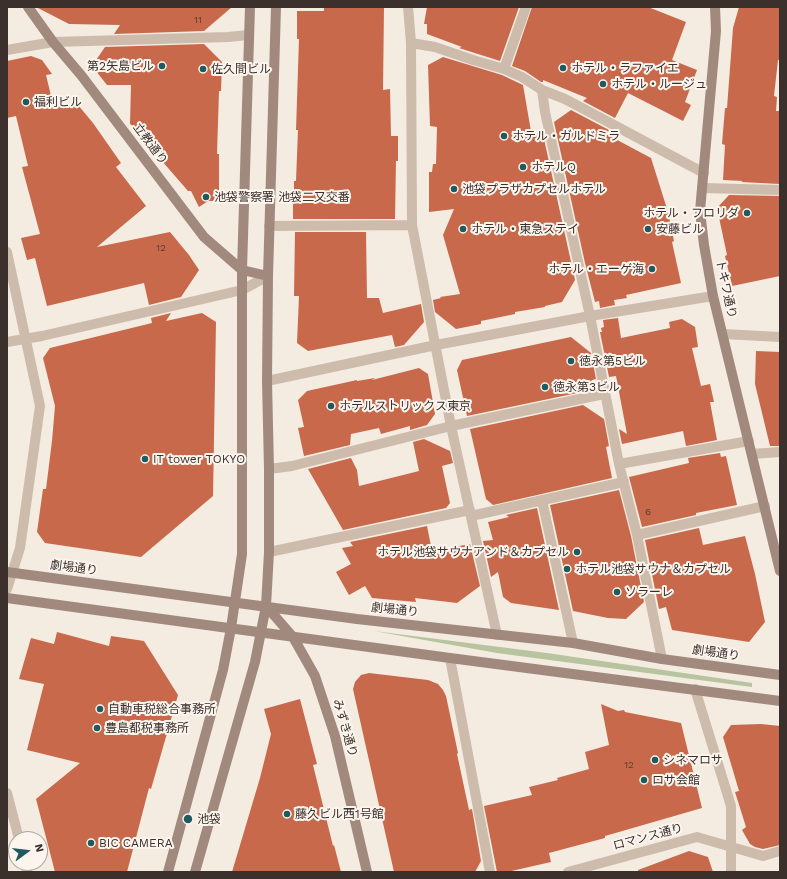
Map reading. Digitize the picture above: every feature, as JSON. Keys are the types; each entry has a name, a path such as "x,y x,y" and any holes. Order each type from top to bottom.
{"street":[{"name":"立教通り","path":"28,7 52,42 81,75 204,237 242,270 268,276"},
{"path":"168,872 223,670 242,554 242,270 250,7"},
{"path":"195,872 255,662 266,606 269,552 267,381 268,276 276,7"},
{"path":"408,7 411,43 412,225 451,426 497,635"},
{"path":"504,69 526,7"},
{"name":"トキワ通り","path":"715,7 716,31 700,211 713,296 764,506 778,556 780,571"},
{"path":"7,50 52,42 228,37 249,35"},
{"path":"411,43 435,47 504,69 522,77 542,90 565,99 704,173"},
{"path":"542,90 545,112 590,316 604,394 619,464 637,535 662,659"},
{"path":"702,188 780,190"},
{"path":"269,226 412,225"},
{"path":"7,252 40,406 20,548 10,573 7,589"},
{"path":"7,342 242,290 268,276"},
{"path":"267,381 436,345 590,316 713,296"},
{"path":"723,334 780,337"},
{"path":"269,469 292,466 451,426 604,394"},
{"path":"619,464 748,441"},
{"path":"752,454 780,452"},
{"path":"269,552 542,500 624,482"},
{"path":"542,500 573,643"},
{"path":"637,535 764,506"},
{"name":"劇場通り","path":"10,573 357,619 573,643 662,659 780,675"},
{"path":"7,598 780,701"},
{"name":"みずき通り","path":"266,606 293,637 315,676 335,736 367,872"},
{"path":"450,658 490,872"},
{"path":"695,689 731,806 731,872"},
{"path":"7,793 17,831"},
{"name":"ロマンス通り","path":"568,872 697,837 763,856 780,851"}],"green space":[{"path":"374,631 547,653 752,683 752,687 497,653"}],"building":[{"path":"36,7 232,7 204,31 114,34 120,25 69,24"},
{"path":"324,7 384,7 383,90 390,89 391,136 398,136 395,219 293,219 293,195 294,181 296,181 298,130 296,130 299,39 297,39 297,11 324,11"},
{"path":"427,7 519,7 500,61 459,48 462,47 427,34 427,24 424,24"},
{"path":"532,7 648,7 686,22 672,60 697,70 685,102 691,105 683,121 628,93 615,118 583,101 587,98 543,80 543,82 541,82 525,71 512,66"},
{"path":"739,7 780,7 780,60 778,60 774,96 777,97 776,111 780,111 780,184 723,180 725,145 722,144 725,108 727,108 733,28"},
{"path":"204,44 222,62 221,91 219,91 217,154 219,154 219,201 208,201 199,207 191,191 188,191 149,146 144,145 145,133 130,124 131,85 107,85 92,66 105,47"},
{"path":"31,56 42,60 52,74 46,75 53,104 78,105 93,123 121,163 116,167 146,206 97,247 170,232 199,270 181,297 149,305 144,283 47,306 35,258 27,260 21,238 40,234 22,167 28,166 16,116 7,118 7,61"},
{"path":"443,57 502,75 523,85 532,137 542,130 575,280 562,302 545,307 515,312 515,314 481,321 481,324 456,329 435,312 433,300 441,298 440,297 460,294 443,235 454,209 429,212 429,172 432,172 433,164 436,164 437,127 430,126 428,65"},
{"path":"571,110 609,130 606,134 651,158 668,212 674,241 672,242 681,283 626,295 627,298 614,300 615,305 600,308 599,301 595,302 554,122"},
{"path":"729,195 780,196 780,276 732,286 725,256 727,255 717,208"},
{"path":"295,232 366,232 367,298 379,298 383,313 421,304 424,322 404,345 395,347 392,335 308,351 297,343 299,296 294,296"},
{"name":"IT tower TOKYO","path":"171,313 166,321 202,313 216,322 213,496 141,557 45,543 37,532 43,489 46,489 55,406 43,358 50,348 152,323 151,318"},
{"path":"618,318 621,338 670,328 669,322 682,319 695,327 698,347 692,348 701,386 710,384 714,402 710,402 717,440 686,446 683,431 622,444 619,429 627,434 616,376 609,377 600,332 602,332 601,328 604,327 603,320"},
{"path":"571,337 591,353 596,379 592,380 582,392 467,416 457,370 462,360"},
{"path":"756,351 780,352 780,446 770,446 755,384"},
{"path":"419,368 428,374 435,414 427,425 410,430 410,426 381,434 379,428 351,434 350,445 304,456 298,428 304,427 298,400 307,391 357,380 375,378 372,380"},
{"path":"583,405 604,419 609,446 606,447 612,478 493,505 486,499 470,429"},
{"path":"424,439 450,451 453,463 442,466 450,503 446,508 343,530 308,469 351,458 357,470 359,486 419,471 413,442"},
{"path":"720,453 721,457 726,456 737,505 696,513 696,515 642,527 629,477 689,463 688,458"},
{"path":"619,490 631,536 644,602 626,619 608,618 573,611 550,505"},
{"path":"537,508 559,610 511,603 503,597 498,572 491,577 483,541 493,540 488,522 509,517 506,515"},
{"path":"427,526 432,551 470,544 480,586 457,603 415,598 416,602 372,598 365,586 349,595 336,572 351,564 342,548 353,546 350,542"},
{"path":"699,528 703,545 745,536 765,622 749,642 672,630 666,607 659,609 645,540"},
{"path":"57,632 109,646 111,636 144,641 178,695 151,789 149,788 127,872 55,872 48,845 48,831 44,831 36,799 80,763 27,750 44,684 19,679 31,638 54,644"},
{"path":"369,673 428,680 438,684 443,690 446,696 469,810 472,809 481,861 475,872 394,872 353,689 355,682 361,675"},
{"path":"300,699 317,764 313,765 341,872 232,872 260,778 271,734 264,709"},
{"path":"601,704 618,711 624,710 625,712 681,723 702,808 605,836 605,838 549,853 551,862 507,872 497,872 484,806 532,795 529,787 558,780 557,778 589,769 585,752 609,745"},
{"path":"761,724 780,726 780,845 763,849 750,844 742,830 746,827 735,792 739,791 723,737 731,725"},
{"path":"689,851 708,857 713,872 638,872 638,870"}],"place":[{"name":"第2矢島ビル","path":"162,66"},
{"name":"ホテル・ラファイエ","path":"563,68"},
{"name":"佐久間ビル","path":"203,69"},
{"name":"ホテル・ルージュ","path":"603,84"},
{"name":"福利ビル","path":"26,102"},
{"name":"ホテル・ガルドミラ","path":"504,136"},
{"name":"ホテルQ","path":"523,167"},
{"name":"池袋プラザカプセルホテル","path":"454,189"},
{"name":"池袋警察署 池袋二又交番","path":"206,197"},
{"name":"ホテル・フロリダ","path":"747,213"},
{"name":"ホテル・東急ステイ","path":"463,229"},
{"name":"安藤ビル","path":"648,229"},
{"name":"ホテル・エーゲ海","path":"652,269"},
{"name":"徳永第5ビル","path":"571,361"},
{"name":"徳永第3ビル","path":"545,387"},
{"name":"ホテルストリックス東京","path":"331,406"},
{"name":"IT tower TOKYO","path":"145,459"},
{"name":"ホテル池袋サウナアンド＆カプセル","path":"577,552"},
{"name":"ホテル池袋サウナ＆カプセル","path":"567,569"},
{"name":"ソラーレ","path":"617,592"},
{"name":"自動車税総合事務所","path":"100,709"},
{"name":"豊島都税事務所","path":"97,728"},
{"name":"シネマロサ","path":"655,760"},
{"name":"ロサ会館","path":"644,780"},
{"name":"藤久ビル西1号館","path":"287,814"},
{"name":"池袋","path":"188,819"},
{"name":"BIC CAMERA","path":"91,843"}]}
